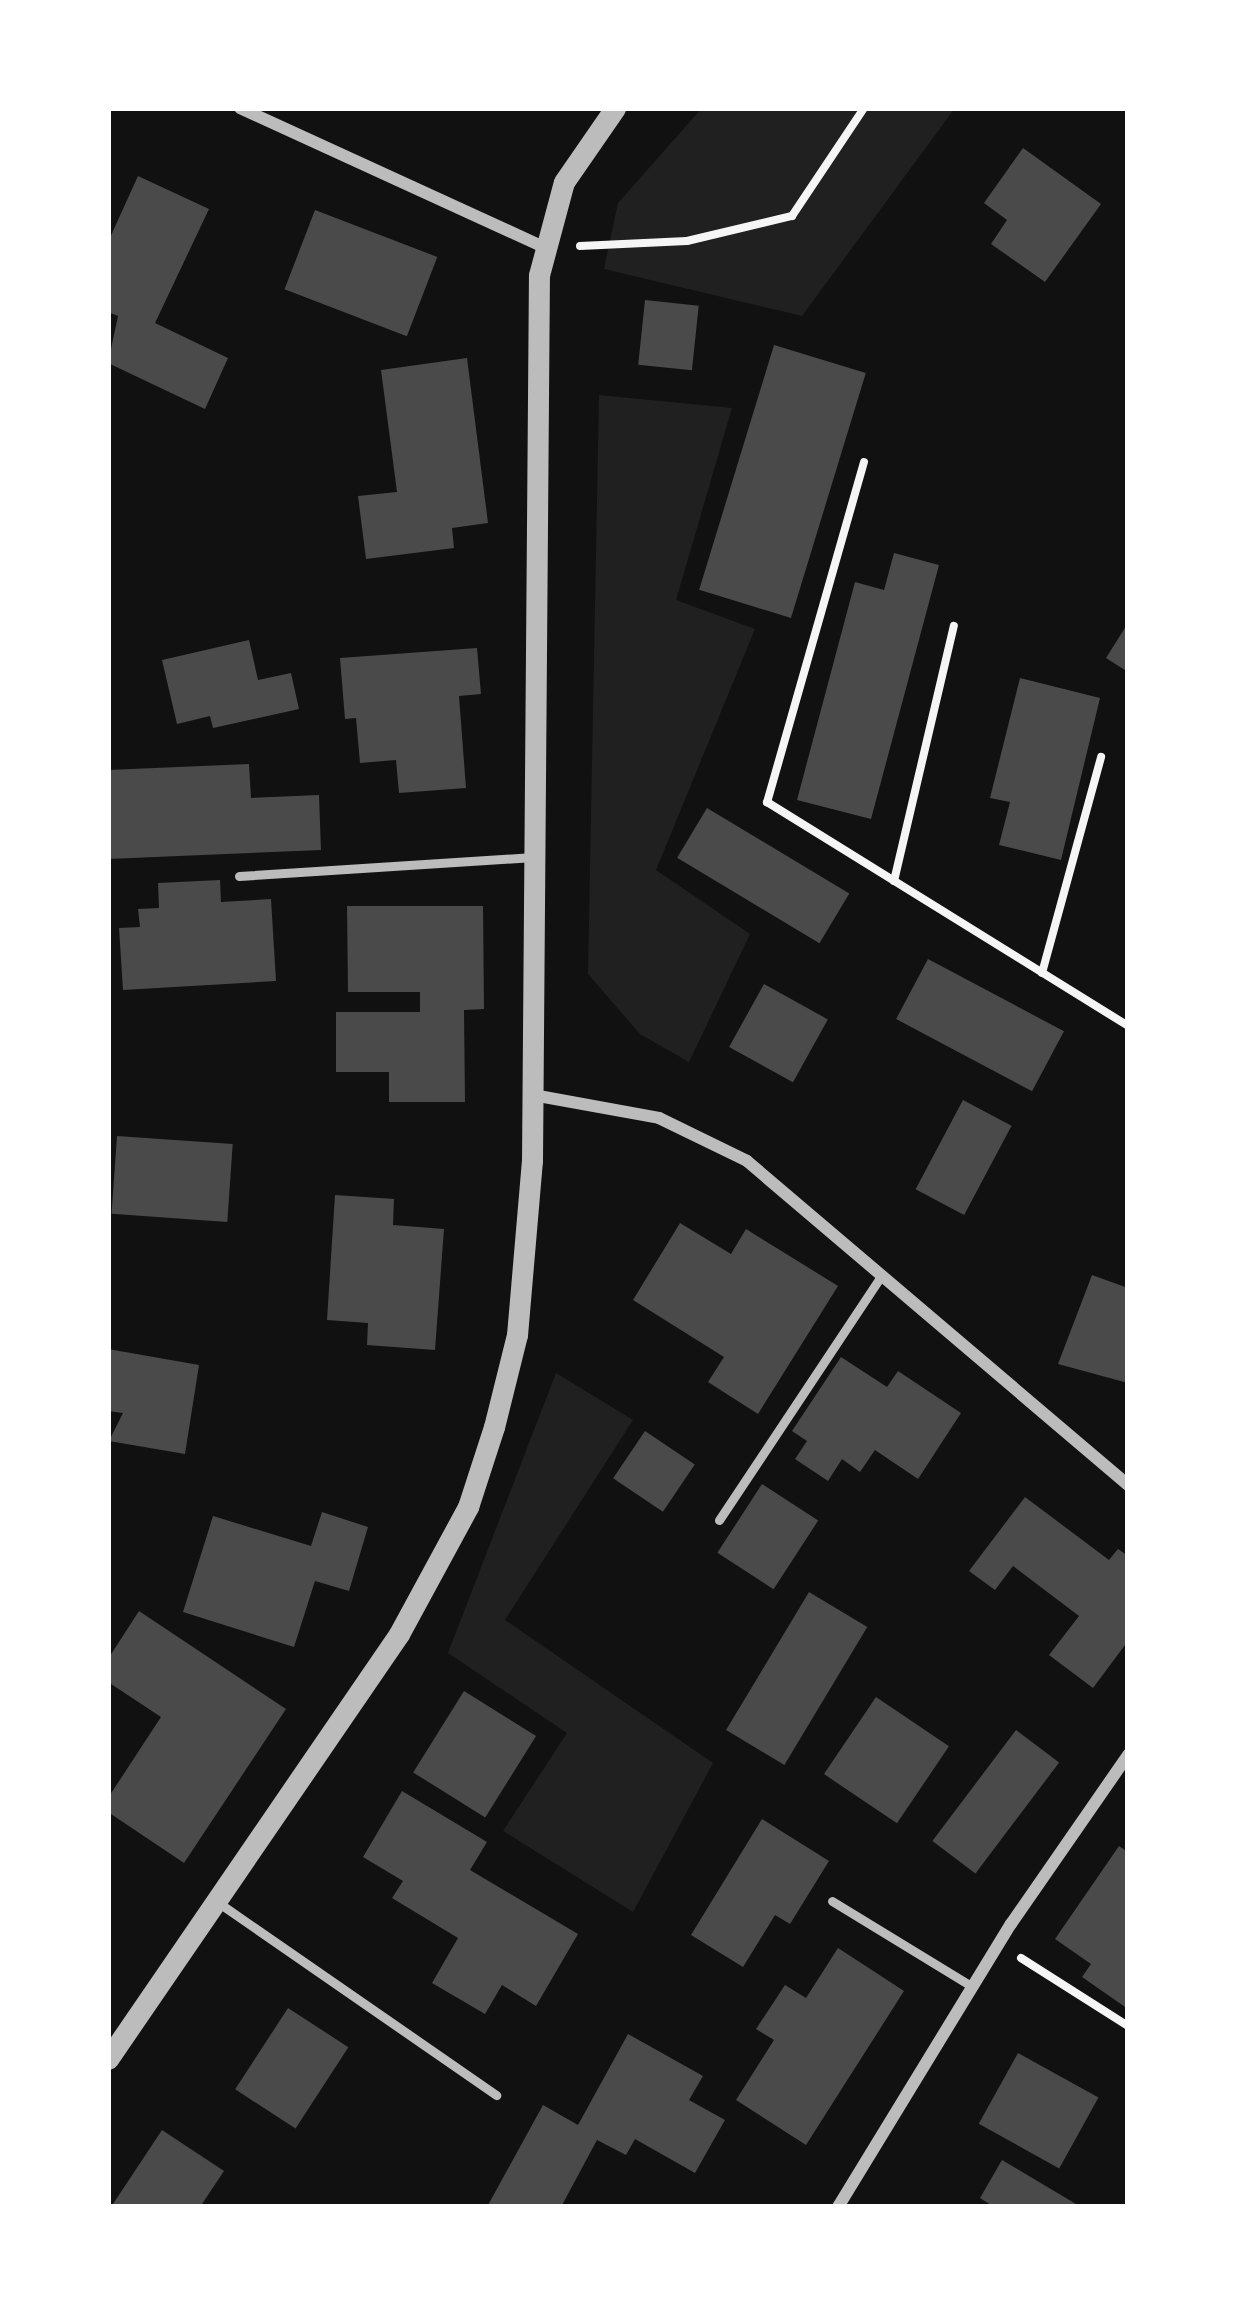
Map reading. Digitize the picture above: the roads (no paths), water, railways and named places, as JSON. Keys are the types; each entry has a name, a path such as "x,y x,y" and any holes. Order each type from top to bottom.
{"street":[{"path":"239,108 542,248"},
{"path":"108,2059 399,1634 468,1507 517,1335 533,1095 535,316 542,248 564,182 615,108"},
{"path":"533,1095 611,1105 697,1133 747,1161 1128,1485"},
{"path":"838,2207 999,1944 1128,1755"}],"lane":[{"path":"239,876 533,856"},
{"path":"718,1520 882,1275"},
{"path":"216,1901 496,2095"},
{"path":"832,1901 973,1987"}]}
